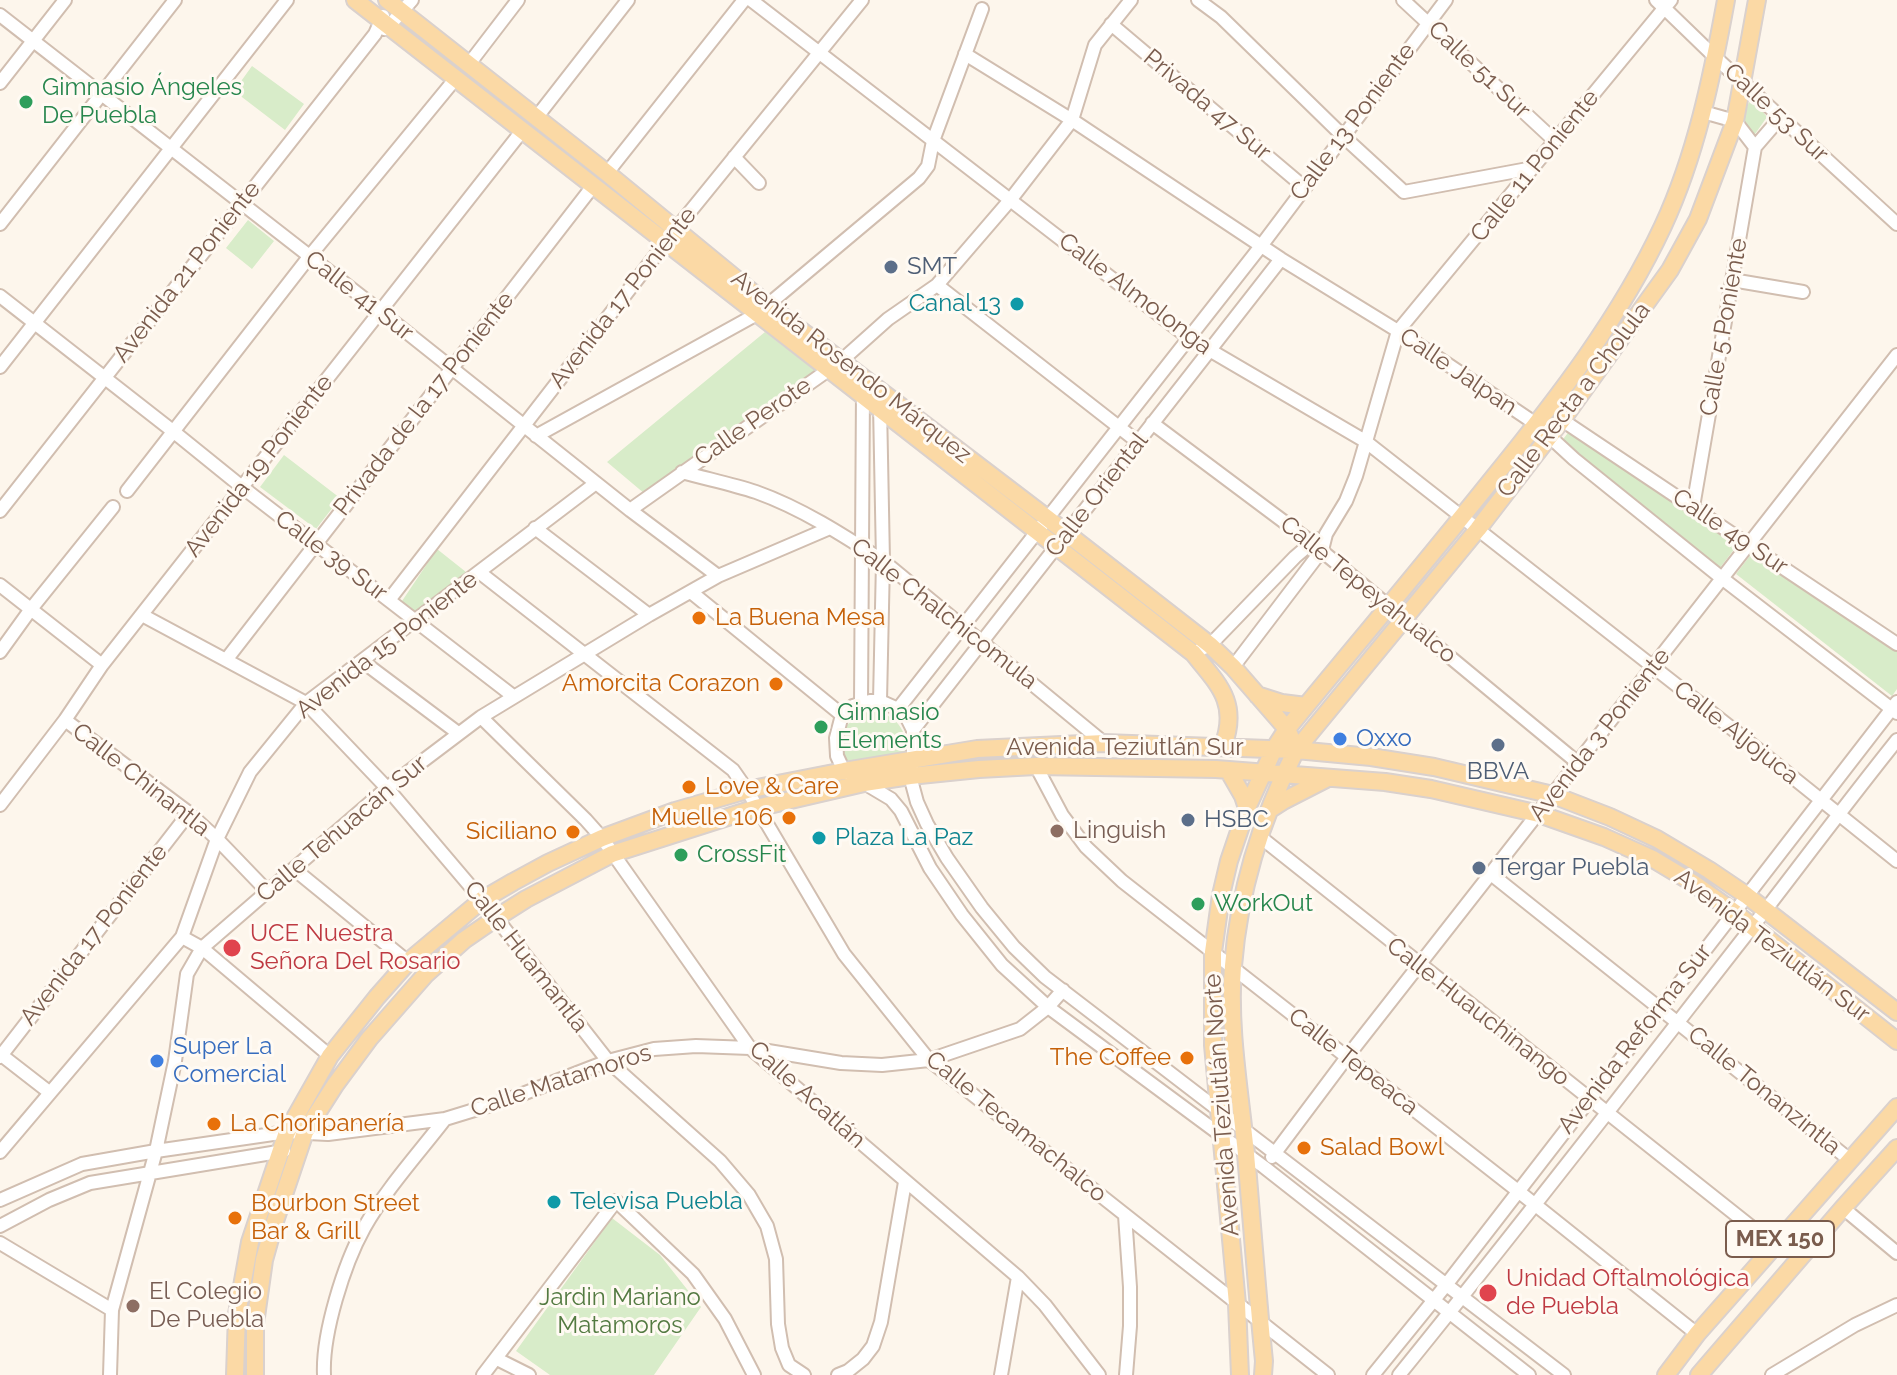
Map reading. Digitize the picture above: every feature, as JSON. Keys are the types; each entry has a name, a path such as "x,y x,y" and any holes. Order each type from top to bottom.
{"main road":[{"name":"Avenida Rosendo Márquez","path":"355,0 381,27 456,78 593,186 671,236"},
{"name":"Calle Recta a Cholula","path":"1274,749 1287,729 1536,424 1601,337 1667,216 1687,166 1716,58 1726,0"},
{"name":"Calle Recta a Cholula","path":"1296,750 1478,529 1562,420 1670,270 1698,219 1735,121 1757,0"},
{"name":"Avenida Rosendo Márquez","path":"397,3 607,173 671,236 834,365 863,397 1193,653 1226,698 1230,718 1223,746"},
{"name":"Avenida Rosendo Márquez","path":"834,365 863,379 1210,645 1287,729 1296,750"},
{"path":"1257,695 1306,706"},
{"name":"Avenida Teziutlán Sur","path":"255,1375 255,1324 264,1260 303,1140 335,1085 369,1039 426,974 464,940 526,899 612,854 756,808 864,783 977,749 1104,743 1296,750 1434,767 1553,795 1657,839 1709,870 1897,1012"},
{"name":"Avenida Teziutlán Norte","path":"1240,1375 1237,1304 1213,1045 1213,952 1229,861 1247,808 1274,749"},
{"name":"Avenida Teziutlán Norte","path":"1263,1375 1236,1060 1233,967 1242,909 1259,836 1296,750"},
{"name":"Avenida Teziutlán Sur","path":"235,1375 237,1314 244,1272 256,1221 287,1132 330,1056 408,962 482,900 548,863 602,838 675,811 747,790 844,771 1036,766 1262,771 1431,789 1539,814 1604,837 1653,859 1734,912 1897,1041"},
{"path":"1228,770 1247,808"},
{"path":"1268,811 1329,777"},
{"name":"MEX 150","path":"1666,1375 1697,1334 1897,1107"},
{"name":"MEX 150","path":"1699,1375 1897,1148"}],"street":[{"path":"0,83 65,0"},
{"path":"0,224 175,0"},
{"path":"0,367 287,0"},
{"path":"469,64 518,0"},
{"path":"536,118 628,0"},
{"path":"607,173 744,0"},
{"name":"Calle Almolonga","path":"751,0 1189,338 1365,441 1462,517"},
{"name":"Avenida 17 Poniente","path":"389,600 671,236 862,0"},
{"path":"1072,120 1095,45 1131,0"},
{"path":"1198,0 1221,17 1404,192 1533,168"},
{"name":"Calle 51 Sur","path":"1403,0 1555,141"},
{"name":"Calle 13 Poniente","path":"1261,246 1446,0"},
{"name":"Avenida 21 Poniente","path":"0,511 397,3"},
{"name":"Calle 53 Sur","path":"1664,3 1716,58 1897,224"},
{"name":"Calle 11 Poniente","path":"1398,331 1664,3"},
{"path":"536,436 763,310 919,178 928,166 933,141 982,9"},
{"name":"Calle 41 Sur","path":"0,15 718,576"},
{"name":"Privada 47 Sur","path":"1111,24 1304,187"},
{"name":"Calle Jalpan","path":"965,54 1398,331 1536,424 1723,579 1895,708"},
{"path":"127,491 309,257 456,78"},
{"path":"1703,112 1735,121 1755,147 1780,118"},
{"name":"Calle Perote","path":"630,510 834,365 888,319 937,285 1011,199 1072,120"},
{"name":"Avenida 19 Poniente","path":"0,805 65,720 102,665 522,131"},
{"name":"Calle 5 Poniente","path":"1693,507 1755,147"},
{"path":"734,157 759,183"},
{"name":"Privada de la 17 Poniente","path":"226,660 593,186"},
{"name":"Calle Oriental","path":"898,709 1261,246"},
{"name":"Calle Oriental","path":"913,730 1281,259"},
{"path":"1732,280 1803,292"},
{"path":"937,285 1138,442"},
{"name":"Calle 39 Sur","path":"0,296 513,696"},
{"path":"1233,667 1346,501 1398,331"},
{"name":"Avenida 3 Poniente","path":"1264,1167 1897,355"},
{"path":"861,703 863,379"},
{"path":"880,392 883,561 880,701"},
{"name":"Calle 49 Sur","path":"1562,420 1897,644"},
{"name":"Calle Tepeyahualco","path":"1152,423 1317,546 1578,763"},
{"name":"Calle Chalchicomula","path":"682,472 756,492 785,504 862,547 1104,743"},
{"name":"Avenida 15 Poniente","path":"0,1152 182,937 217,839 250,772 306,703 596,483"},
{"path":"0,652 113,507"},
{"name":"Calle Aljojuca","path":"1462,517 1897,861"},
{"path":"535,528 649,615"},
{"name":"Calle Tehuacán Sur","path":"110,1375 112,1310 156,1151 175,1061 187,974 202,948 387,788 481,717 718,576 830,528"},
{"path":"1193,653 1210,645 1317,546"},
{"name":"Calle Tecamachalco","path":"479,572 727,764 739,777 844,954 929,1060 1328,1375"},
{"path":"0,585 102,665"},
{"path":"691,592 842,715"},
{"name":"Calle Huamantla","path":"142,615 306,703 387,788 482,900 608,1061 720,1161 749,1195 767,1226 776,1259 778,1324 785,1370 804,1375"},
{"path":"362,661 458,733"},
{"path":"1529,1375 1264,1167 1048,1007 1002,965 930,868 901,811 891,799 844,771 837,756 836,738 842,715 861,703 880,701 906,716 913,730 911,767 917,802 927,824 982,908 1014,947 1045,977 1564,1375"},
{"name":"Avenida Reforma Sur","path":"1373,1375 1895,708"},
{"name":"Calle Acatlán","path":"481,717 602,838 750,1048 1018,1277 1045,1305 1099,1375"},
{"name":"Calle Chinantla","path":"65,720 189,813 268,892"},
{"name":"Avenida Reforma Sur","path":"1399,1375 1897,740"},
{"name":"Calle Tepeaca","path":"1036,766 1062,815 1086,847 1122,881 1697,1334"},
{"name":"Avenida 17 Poniente","path":"0,1055 189,813"},
{"name":"Calle Huauchinango","path":"1259,836 1774,1245"},
{"path":"930,868 947,858"},
{"path":"294,869 408,962"},
{"name":"Calle Tonanzintla","path":"1491,874 1850,1160"},
{"path":"182,937 202,948 330,1056"},
{"name":"Calle Matamoros","path":"0,1226 90,1183 280,1152 303,1140 328,1134 445,1119 507,1100 608,1061 654,1049 696,1046 750,1048 841,1063 882,1065 929,1060 1020,1029 1048,1007 1063,990"},
{"path":"0,1055 49,1092"},
{"path":"324,1375 329,1322 364,1228 445,1119"},
{"name":"Calle Matamoros","path":"0,1200 82,1164 287,1132 303,1140"},
{"path":"838,1375 863,1359 873,1346 881,1322 905,1182"},
{"path":"483,1375 616,1201 693,1274 725,1319 754,1375"},
{"path":"1843,1208 1897,1253"},
{"path":"1125,1215 1130,1287 1126,1375"},
{"path":"0,1243 112,1310"},
{"path":"1001,1375 1018,1277"},
{"path":"1772,1375 1855,1325 1897,1305"},
{"path":"497,1359 529,1375"}],"green space":[{"path":"252,66 304,104 285,130 234,91"},
{"path":"1749,102 1758,106 1767,117 1755,134 1744,127 1742,120"},
{"path":"248,220 274,241 252,269 226,248"},
{"path":"765,332 816,371 645,494 607,462"},
{"path":"1570,430 1739,543 1719,569 1561,442"},
{"path":"284,455 340,498 316,529 260,487"},
{"path":"437,549 466,572 412,614 400,604"},
{"path":"1752,553 1897,652 1897,689 1892,696 1736,574"},
{"path":"872,711 888,716 899,725 905,738 905,754 849,766 842,747 844,731 854,718"},
{"name":"Jardin Mariano Matamoros","path":"612,1218 660,1255 701,1307 654,1375 550,1375 516,1351"}],"place":[{"name":"Gimnasio Ángeles De Puebla","path":"26,102"},
{"name":"SMT","path":"891,267"},
{"name":"Canal 13","path":"1017,304"},
{"name":"La Buena Mesa","path":"699,618"},
{"name":"Amorcita Corazon","path":"776,684"},
{"name":"Gimnasio Elements","path":"821,727"},
{"name":"Oxxo","path":"1340,739"},
{"name":"BBVA","path":"1498,745"},
{"name":"Love & Care","path":"689,787"},
{"name":"Muelle 106","path":"789,818"},
{"name":"HSBC","path":"1188,820"},
{"name":"Linguish","path":"1057,831"},
{"name":"Siciliano","path":"573,832"},
{"name":"Plaza La Paz","path":"819,838"},
{"name":"CrossFit","path":"681,855"},
{"name":"Tergar Puebla","path":"1479,868"},
{"name":"WorkOut","path":"1198,904"},
{"name":"UCE Nuestra Señora Del Rosario","path":"232,948"},
{"name":"The Coffee","path":"1187,1058"},
{"name":"Super La Comercial","path":"157,1061"},
{"name":"La Choripanería","path":"214,1124"},
{"name":"Salad Bowl","path":"1304,1148"},
{"name":"Televisa Puebla","path":"554,1202"},
{"name":"Bourbon Street Bar & Grill","path":"235,1218"},
{"name":"Unidad Oftalmológica de Puebla","path":"1488,1293"},
{"name":"El Colegio De Puebla","path":"133,1306"}]}
